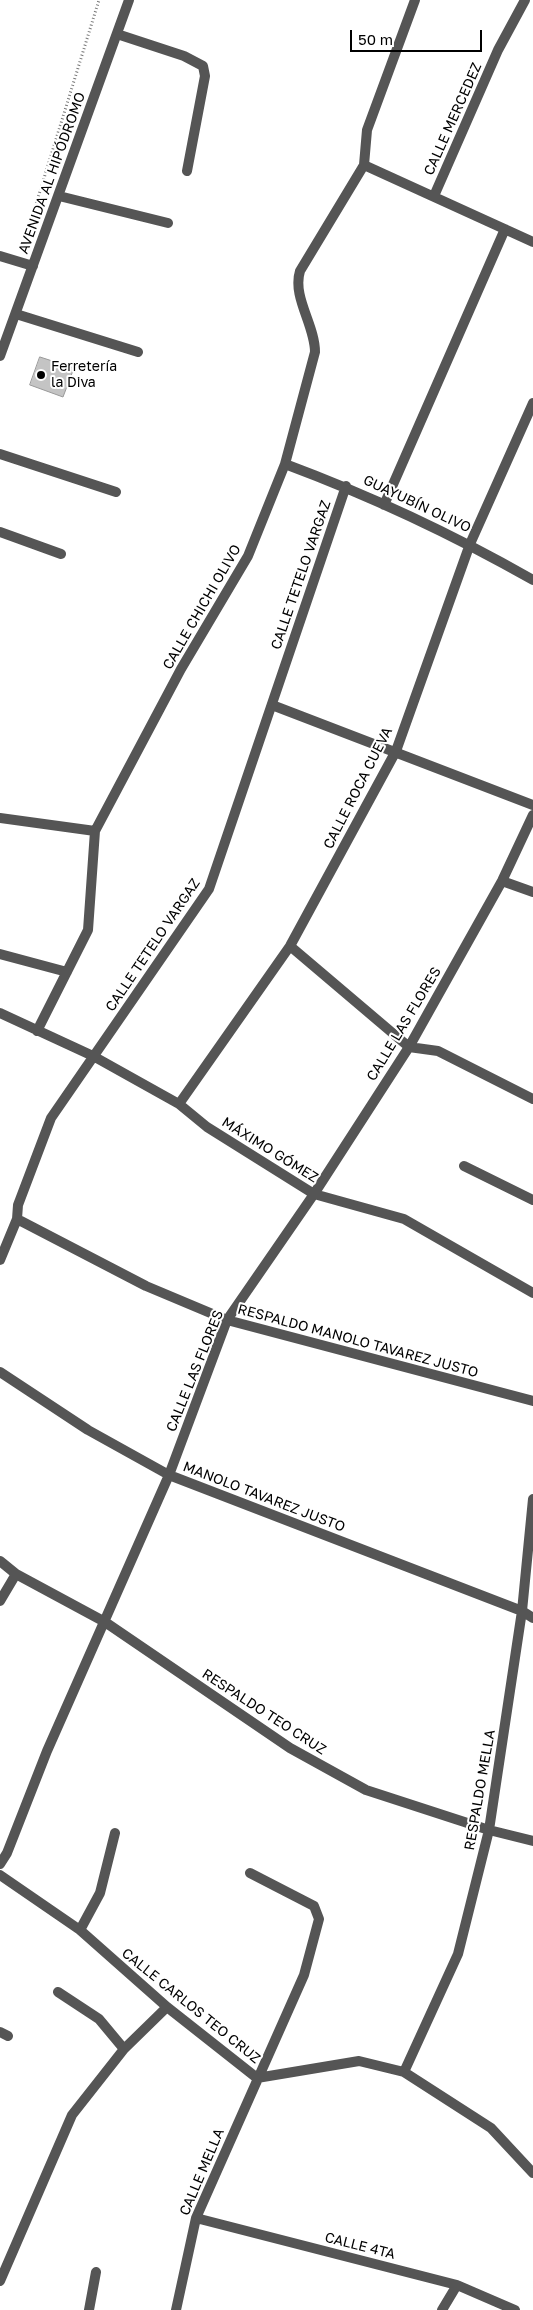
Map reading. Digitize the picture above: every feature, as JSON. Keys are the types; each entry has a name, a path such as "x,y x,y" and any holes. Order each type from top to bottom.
{"street":[{"name":"AVENIDA AL HIPÓDROMO","path":"0,356 129,0"},
{"path":"415,0 367,130 364,165 533,242"},
{"name":"CALLE MERCEDEZ","path":"434,196 498,50 525,0"},
{"path":"117,34 184,56 203,66 205,76 187,171"},
{"name":"CALLE CHICHI OLIVO","path":"37,1031 88,930 95,831 181,670 248,556 285,464 315,352 314,335 298,289 300,271 364,165"},
{"path":"59,196 168,223"},
{"path":"384,505 504,228"},
{"path":"0,256 33,266"},
{"path":"16,314 138,352"},
{"name":"CALLE ROCA CUEVA","path":"179,1104 290,946 396,751 470,544 533,403"},
{"path":"0,454 116,492"},
{"name":"GUAYUBÍN OLIVO","path":"285,464 346,486 470,544 533,580"},
{"name":"CALLE TETELO VARGAZ","path":"0,1260 17,1219 18,1205 51,1118 209,889 346,486"},
{"path":"0,532 61,554"},
{"path":"272,705 533,805"},
{"name":"CALLE LAS FLORES","path":"0,1864 7,1853 47,1751 169,1475 227,1320 314,1194 409,1047 502,881 533,815"},
{"path":"0,818 95,831"},
{"path":"502,881 533,892"},
{"path":"290,946 409,1047 438,1051 533,1099"},
{"path":"0,954 67,972"},
{"name":"MÁXIMO GÓMEZ","path":"0,1013 93,1056 179,1104 207,1127 314,1194 404,1219 533,1293"},
{"path":"464,1166 533,1200"},
{"name":"RESPALDO MANOLO TAVAREZ JUSTO","path":"17,1219 146,1286 227,1320 533,1401"},
{"name":"MANOLO TAVAREZ JUSTO","path":"0,1372 88,1430 169,1475 522,1611 533,1618"},
{"name":"RESPALDO MELLA","path":"404,2072 458,1954 489,1830 522,1611 533,1499"},
{"name":"RESPALDO TEO CRUZ","path":"0,1561 16,1574 105,1622 290,1748 366,1790 489,1830 533,1841"},
{"path":"0,1601 16,1574"},
{"path":"80,1930 100,1893 115,1833"},
{"name":"CALLE MELLA","path":"176,2310 196,2218 304,1975 319,1919 314,1906 250,1873"},
{"name":"CALLE CARLOS TEO CRUZ","path":"0,1875 80,1930 167,2006 257,2078 359,2061 404,2072 491,2128 533,2173"},
{"path":"58,1992 99,2019 124,2049"},
{"path":"0,2281 72,2115 124,2049 167,2006"},
{"name":"CALLE 4TA","path":"196,2218 457,2285 515,2310"},
{"path":"89,2310 96,2272"},
{"path":"442,2310 457,2285"}],"path":[{"path":"19,262 100,0"}],"building":[{"path":"40,357 74,368 63,397 30,385"}],"place":[{"name":"Ferretería la Diva","path":"41,375"}]}
